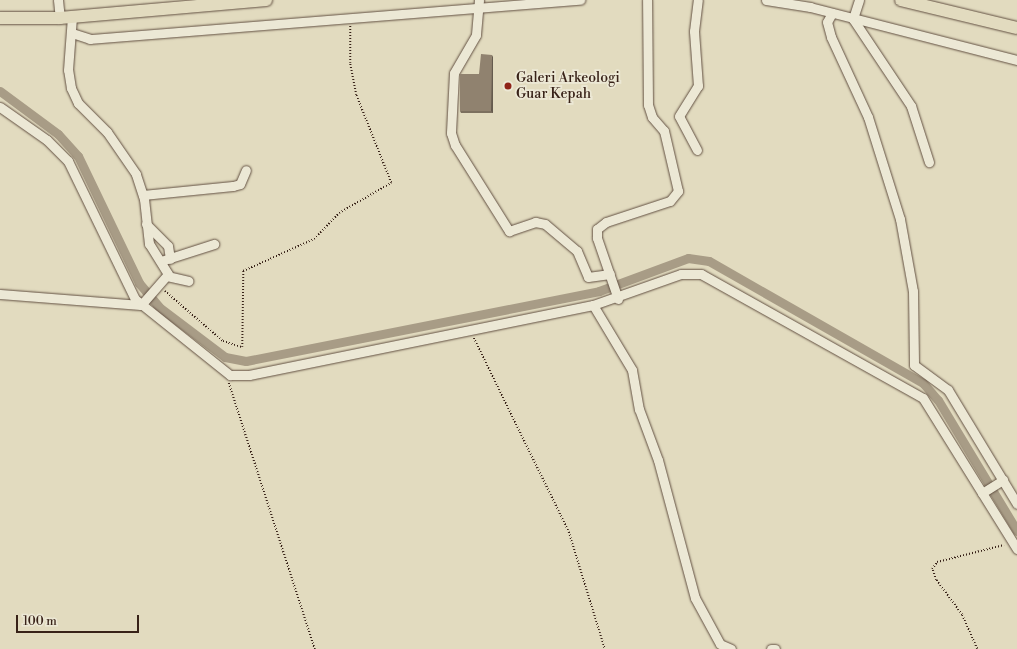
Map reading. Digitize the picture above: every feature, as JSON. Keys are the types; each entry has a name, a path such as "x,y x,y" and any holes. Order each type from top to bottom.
{"main road":[{"path":"0,18 60,18 266,0"},
{"path":"901,0 1017,28"}],"street":[{"path":"58,0 60,18"},
{"path":"72,33 90,39 349,18 479,5 580,0"},
{"path":"616,295 597,238 599,227 670,201 678,193 664,131 648,108 647,0"},
{"path":"697,150 679,116 698,86 694,30 698,0"},
{"path":"766,0 832,13 1017,60"},
{"path":"853,19 859,0"},
{"path":"479,5 474,41 454,73 451,133 455,145 509,231 535,222 545,224 576,251 588,277 610,276"},
{"path":"832,13 827,22 831,37 868,117 899,213 913,291 914,365 948,390 1017,504"},
{"path":"72,17 72,33 68,70 72,93 118,147 136,174 142,195 149,244 165,260"},
{"path":"853,19 911,106 929,162"},
{"path":"0,107 47,140 68,161 126,285 141,305 230,375 249,375 593,305 616,295 681,274 707,276 917,394 938,417 985,492 1014,546"},
{"path":"142,195 233,186 240,184 246,170"},
{"path":"0,294 141,305 159,288 167,276 165,260 168,246 146,224"},
{"path":"165,260 214,244"},
{"path":"167,276 188,281"},
{"path":"593,305 630,366 692,589 719,647 731,649"},
{"path":"985,492 1003,482 1017,487"}],"path":[{"path":"159,288 207,330 240,348 245,344 243,270 319,236 340,213 391,183 356,94 350,63 349,18"},
{"path":"473,330 477,348 569,532 606,649"},
{"path":"230,375 230,388 315,649"},
{"path":"977,649 962,615 936,580 932,569 937,562 1014,546"}],"building":[{"path":"481,54 492,55 491,111 460,111 460,74 479,74"}],"waterway":[{"path":"0,91 58,134 78,156 139,283 159,307 225,357 246,361 599,291 688,258 709,261 923,383 938,400 1017,531"}],"place":[{"name":"Galeri Arkeologi Guar Kepah","path":"508,86"}]}
